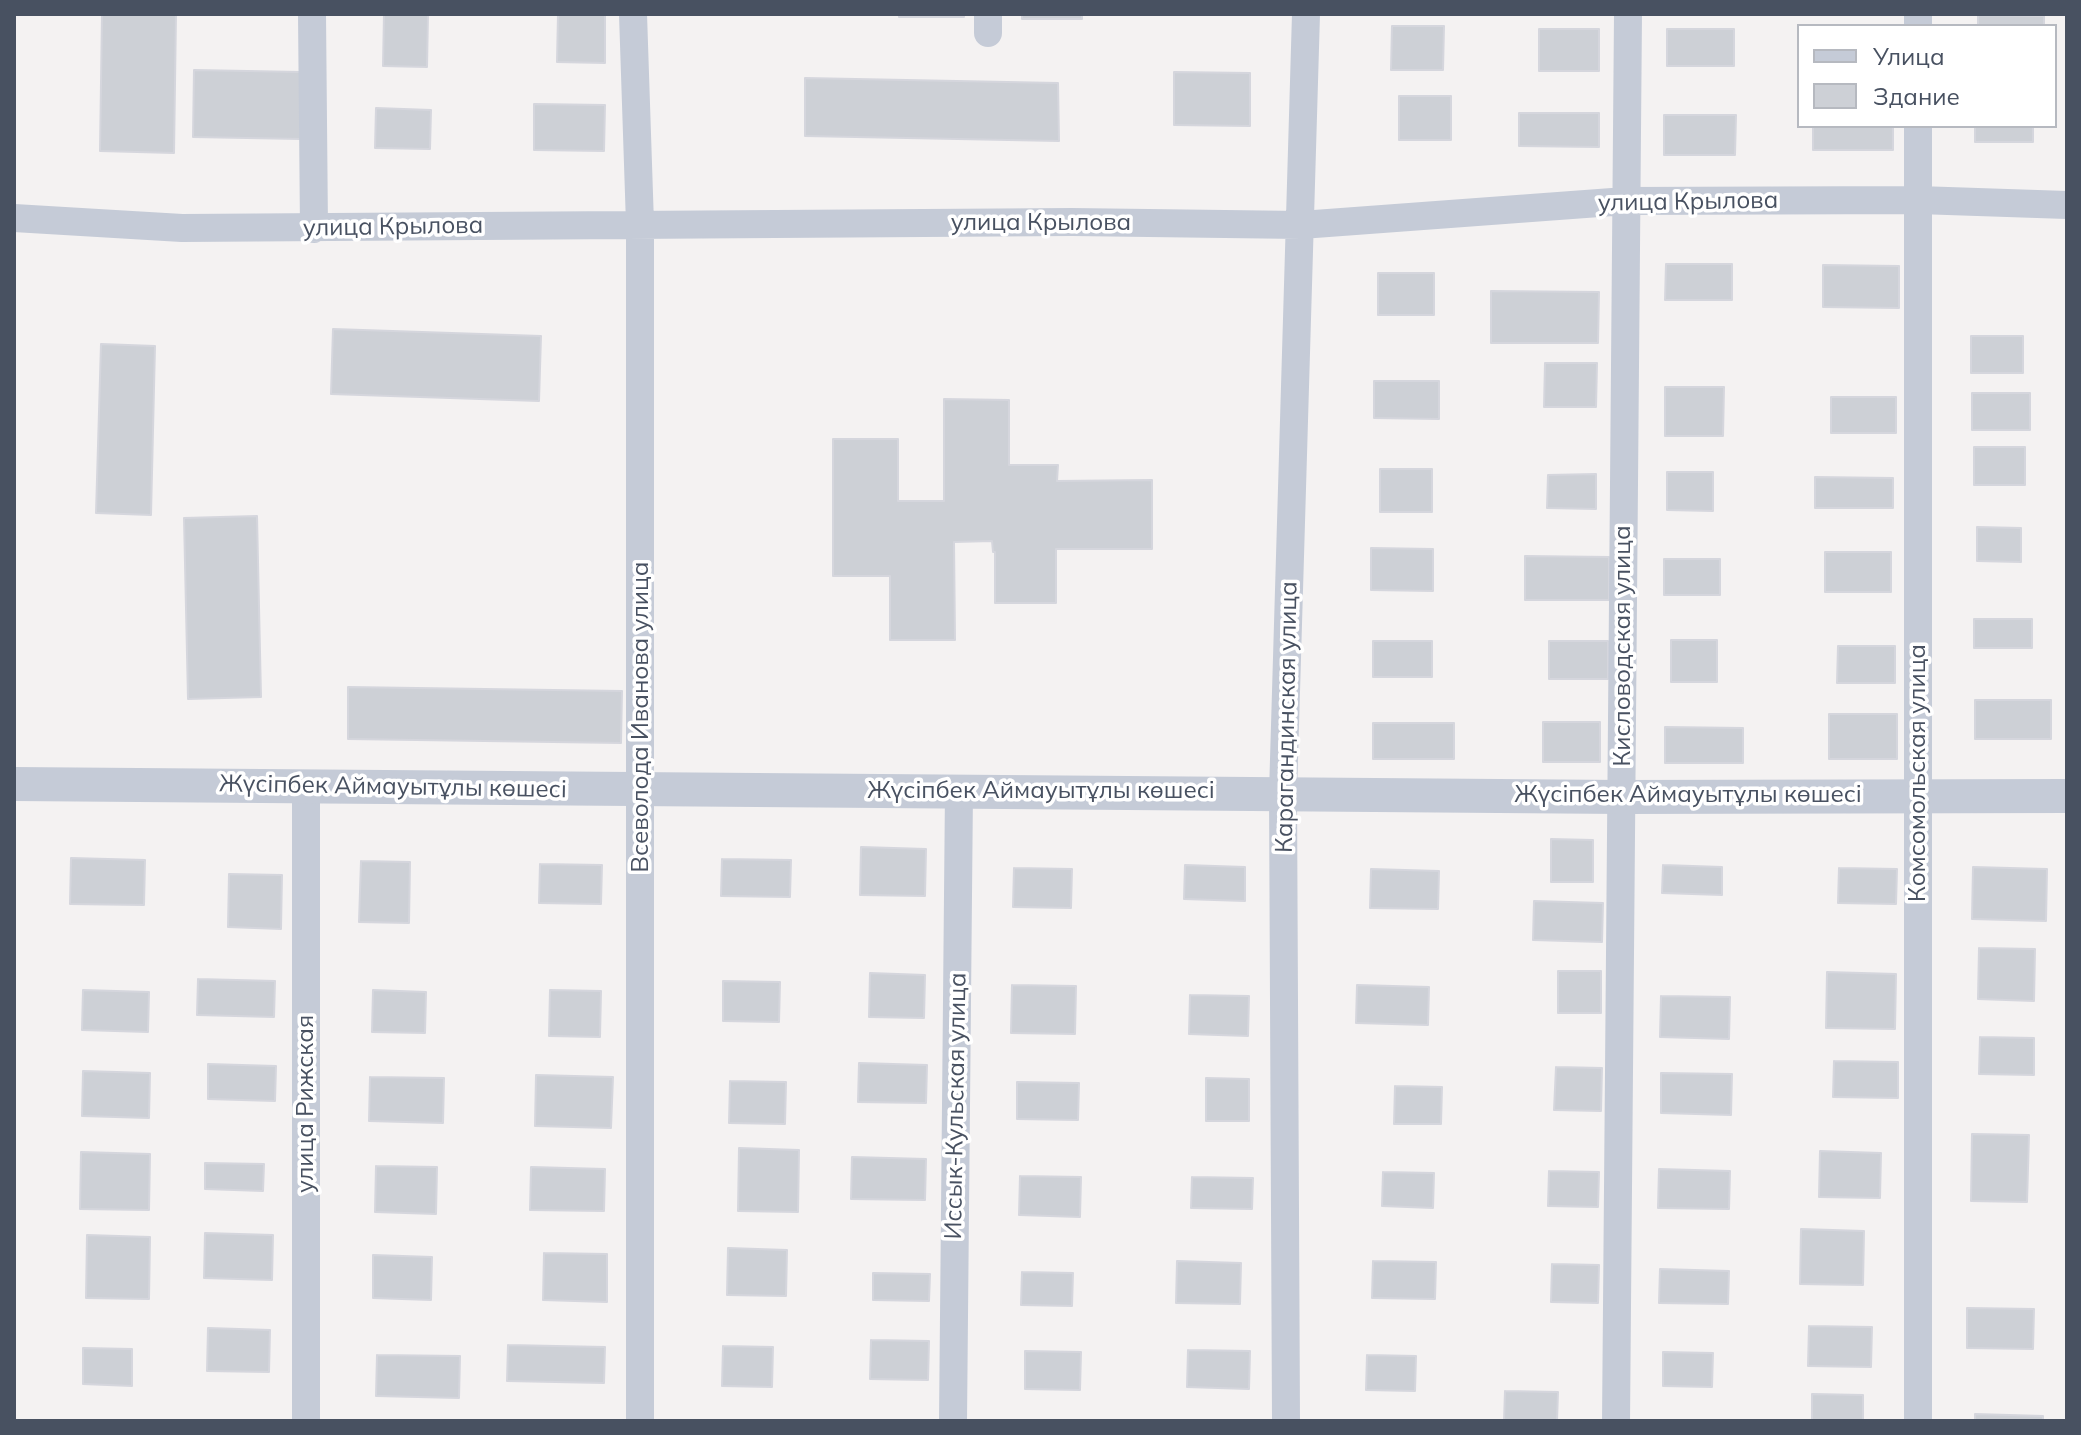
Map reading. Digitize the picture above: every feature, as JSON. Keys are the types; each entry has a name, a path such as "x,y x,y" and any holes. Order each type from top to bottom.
{"street":[{"path":"312,14 314,229"},
{"name":"Всеволода Иванова улица","path":"633,14 640,224 640,1421"},
{"name":"Карагандинская улица","path":"1286,1421 1283,793 1306,14"},
{"name":"Кисловодская улица","path":"1616,1421 1628,14"},
{"name":"Комсомольская улица","path":"1918,128 1918,1421"},
{"name":"улица Крылова","path":"14,218 182,228 314,229 1072,222 1301,225 1626,201 1918,200 2067,205"},
{"name":"Жүсіпбек Аймауытұлы көшесі","path":"14,784 1622,797 2067,796"},
{"name":"улица Рижская","path":"306,787 306,1421"},
{"name":"Иссык-Кульская улица","path":"953,1421 959,790"}],"building":[{"path":"102,14 176,14 174,153 100,151"},
{"path":"384,14 428,14 427,67 383,66"},
{"path":"558,14 605,14 605,63 557,62"},
{"path":"899,14 964,14 964,17 899,17"},
{"path":"1022,14 1082,14 1082,19 1022,19"},
{"path":"1978,15 2044,16 2044,24 1978,24"},
{"path":"1392,26 1444,26 1443,70 1391,70"},
{"path":"1539,29 1599,29 1599,71 1539,71"},
{"path":"1667,29 1734,29 1734,66 1667,66"},
{"path":"194,70 301,72 300,139 193,137"},
{"path":"1174,72 1250,73 1250,126 1174,125"},
{"path":"805,78 1058,83 1059,141 805,136"},
{"path":"1399,96 1451,96 1451,140 1399,140"},
{"path":"534,104 605,105 604,151 534,150"},
{"path":"376,108 431,110 430,149 375,148"},
{"path":"1519,113 1599,113 1599,147 1519,146"},
{"path":"1664,115 1736,115 1735,155 1664,155"},
{"path":"1813,128 1893,128 1893,150 1813,150"},
{"path":"1975,128 2033,128 2033,142 1975,142"},
{"path":"1666,264 1732,264 1732,300 1665,300"},
{"path":"1823,265 1899,266 1899,308 1823,307"},
{"path":"1378,273 1434,273 1434,315 1378,315"},
{"path":"1491,291 1599,292 1598,343 1491,343"},
{"path":"333,329 541,336 539,401 331,394"},
{"path":"1971,336 2023,336 2023,373 1971,373"},
{"path":"101,344 155,346 151,515 96,513"},
{"path":"1545,363 1597,363 1596,407 1544,407"},
{"path":"1374,381 1439,381 1439,419 1374,418"},
{"path":"1665,387 1724,387 1723,436 1665,436"},
{"path":"1972,393 2030,393 2030,430 1972,430"},
{"path":"1831,397 1896,397 1896,433 1831,433"},
{"path":"944,399 1009,400 1009,465 1058,465 1057,481 1152,480 1152,549 1056,549 1056,603 995,603 995,552 992,541 954,542 955,640 890,640 890,576 833,576 833,439 898,439 898,501 944,501"},
{"path":"1974,447 2025,447 2025,485 1974,485"},
{"path":"1380,469 1432,469 1432,512 1380,512"},
{"path":"1667,472 1713,472 1713,511 1667,510"},
{"path":"1596,474 1596,509 1547,508 1548,475"},
{"path":"1815,477 1893,478 1893,508 1815,508"},
{"path":"257,516 261,697 188,699 184,518"},
{"path":"1977,527 2021,528 2021,562 1977,561"},
{"path":"1371,548 1433,549 1433,591 1371,590"},
{"path":"1825,552 1891,552 1891,592 1825,592"},
{"path":"1525,556 1609,557 1609,600 1525,600"},
{"path":"1664,559 1720,559 1720,595 1664,595"},
{"path":"1974,619 2032,619 2032,648 1974,648"},
{"path":"1671,640 1717,640 1717,682 1671,682"},
{"path":"1373,641 1432,641 1432,677 1373,677"},
{"path":"1549,641 1608,641 1608,679 1549,679"},
{"path":"1838,646 1895,646 1895,683 1837,683"},
{"path":"348,687 622,691 621,743 348,739"},
{"path":"1975,700 2051,700 2051,739 1975,739"},
{"path":"1829,714 1897,714 1897,759 1829,759"},
{"path":"1543,722 1600,722 1600,762 1543,762"},
{"path":"1373,723 1454,723 1454,759 1373,759"},
{"path":"1665,727 1743,728 1743,763 1665,763"},
{"path":"1551,839 1593,840 1593,882 1551,882"},
{"path":"861,847 926,849 925,896 860,895"},
{"path":"71,858 145,860 144,905 70,904"},
{"path":"722,859 791,860 790,897 721,896"},
{"path":"361,861 410,862 409,923 359,922"},
{"path":"540,864 602,865 601,904 539,903"},
{"path":"1185,865 1245,867 1245,901 1184,899"},
{"path":"1663,865 1722,867 1722,895 1662,893"},
{"path":"1973,867 2047,869 2046,921 1972,919"},
{"path":"1014,868 1072,869 1071,908 1013,907"},
{"path":"1839,868 1897,869 1896,904 1838,903"},
{"path":"1371,869 1439,871 1438,909 1370,908"},
{"path":"229,874 282,875 281,929 228,927"},
{"path":"1534,901 1603,903 1602,942 1533,940"},
{"path":"1979,948 2035,949 2034,1001 1978,999"},
{"path":"1558,971 1601,971 1601,1013 1558,1013"},
{"path":"1827,972 1896,974 1895,1029 1826,1028"},
{"path":"870,973 925,975 924,1018 869,1017"},
{"path":"198,979 275,981 274,1017 197,1015"},
{"path":"723,981 780,982 779,1022 723,1021"},
{"path":"1012,985 1076,986 1075,1034 1011,1033"},
{"path":"1357,985 1429,987 1428,1025 1356,1023"},
{"path":"83,990 149,992 148,1032 82,1030"},
{"path":"373,990 426,992 425,1033 372,1032"},
{"path":"550,990 601,991 600,1037 549,1036"},
{"path":"1190,995 1249,996 1248,1036 1189,1034"},
{"path":"1661,996 1730,997 1729,1039 1660,1037"},
{"path":"1980,1037 2034,1038 2034,1075 1979,1074"},
{"path":"1834,1061 1898,1062 1898,1098 1833,1097"},
{"path":"859,1063 927,1065 926,1103 858,1102"},
{"path":"208,1064 276,1066 275,1101 208,1099"},
{"path":"1556,1067 1602,1068 1601,1111 1554,1110"},
{"path":"83,1071 150,1073 149,1118 82,1116"},
{"path":"1661,1073 1732,1074 1731,1115 1661,1113"},
{"path":"536,1075 613,1077 611,1128 535,1126"},
{"path":"370,1077 444,1078 443,1123 369,1121"},
{"path":"1206,1078 1249,1079 1249,1121 1206,1121"},
{"path":"730,1081 786,1082 785,1124 729,1123"},
{"path":"1017,1082 1079,1083 1078,1120 1017,1119"},
{"path":"1395,1086 1442,1087 1441,1124 1394,1124"},
{"path":"1972,1134 2029,1135 2027,1202 1971,1201"},
{"path":"739,1148 799,1150 798,1212 738,1211"},
{"path":"1820,1151 1881,1153 1880,1198 1819,1197"},
{"path":"81,1152 150,1154 149,1210 80,1209"},
{"path":"852,1157 926,1159 925,1200 851,1199"},
{"path":"205,1163 264,1164 263,1191 205,1189"},
{"path":"376,1166 437,1167 436,1214 375,1212"},
{"path":"531,1167 605,1169 604,1211 530,1210"},
{"path":"1659,1169 1730,1171 1729,1209 1658,1208"},
{"path":"1549,1171 1599,1172 1598,1207 1548,1206"},
{"path":"1383,1172 1434,1173 1433,1208 1382,1206"},
{"path":"1020,1176 1081,1177 1080,1217 1019,1215"},
{"path":"1192,1177 1253,1178 1252,1209 1191,1208"},
{"path":"1801,1229 1864,1231 1863,1285 1800,1284"},
{"path":"205,1233 273,1235 272,1280 204,1278"},
{"path":"87,1235 150,1237 149,1299 86,1298"},
{"path":"728,1248 787,1250 786,1296 727,1295"},
{"path":"544,1253 607,1254 607,1302 543,1300"},
{"path":"373,1255 432,1257 431,1300 373,1298"},
{"path":"1177,1261 1241,1263 1240,1304 1176,1303"},
{"path":"1373,1261 1436,1262 1435,1299 1372,1298"},
{"path":"1552,1264 1599,1265 1598,1303 1551,1302"},
{"path":"1660,1269 1729,1271 1728,1304 1659,1303"},
{"path":"1022,1272 1073,1273 1072,1306 1021,1305"},
{"path":"873,1273 930,1274 929,1301 873,1300"},
{"path":"1967,1308 2034,1309 2033,1349 1967,1348"},
{"path":"1809,1326 1872,1327 1871,1367 1808,1366"},
{"path":"208,1328 270,1330 269,1372 207,1371"},
{"path":"871,1340 929,1341 928,1380 870,1379"},
{"path":"508,1345 605,1347 604,1383 507,1381"},
{"path":"723,1346 773,1347 772,1387 722,1386"},
{"path":"83,1348 132,1349 132,1386 83,1384"},
{"path":"1188,1350 1250,1351 1249,1389 1187,1387"},
{"path":"1025,1351 1081,1352 1080,1390 1025,1389"},
{"path":"1663,1352 1713,1353 1712,1387 1663,1386"},
{"path":"377,1355 460,1356 459,1398 376,1396"},
{"path":"1367,1355 1416,1356 1415,1391 1366,1390"},
{"path":"1505,1391 1558,1392 1557,1421 1504,1421"},
{"path":"1812,1394 1863,1395 1863,1421 1812,1421"},
{"path":"1975,1414 2043,1416 2043,1421 1975,1421"}]}
